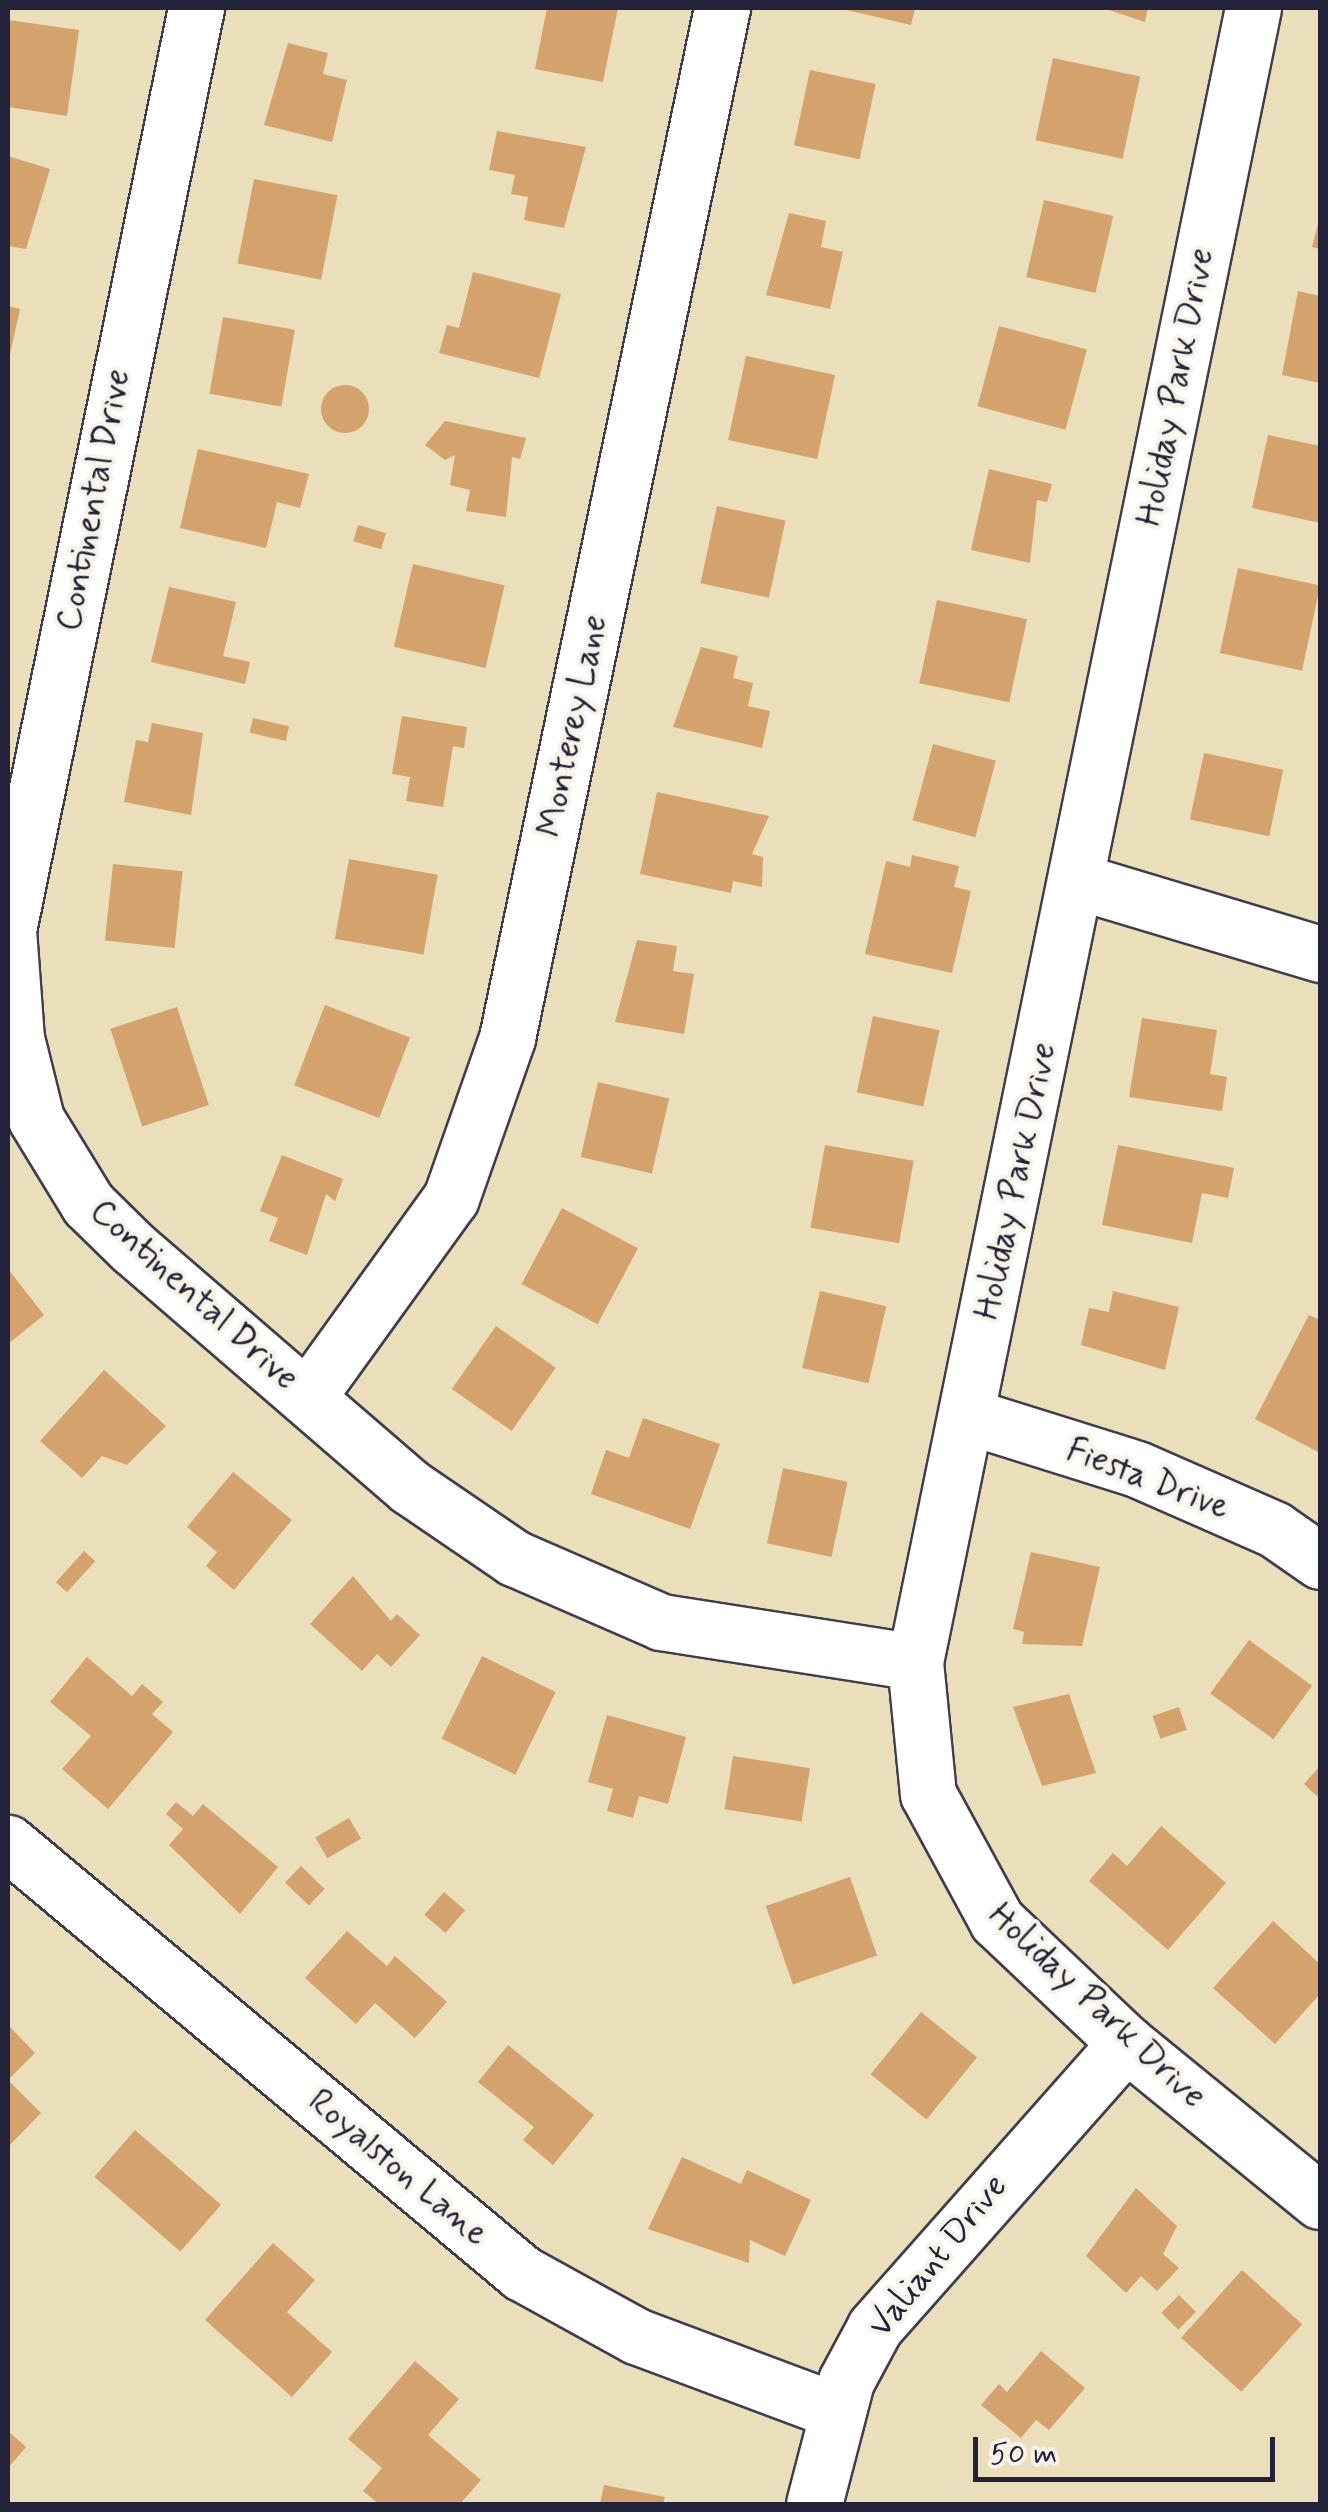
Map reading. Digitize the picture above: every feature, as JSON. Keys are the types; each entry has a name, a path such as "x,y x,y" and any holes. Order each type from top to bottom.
{"street":[{"name":"Continental Drive","path":"196,8 8,930 12,984 36,1119 88,1204 410,1487 514,1558 661,1622 915,1662"},
{"name":"Monterey Lane","path":"308,1396 451,1198 508,1038 722,8"},
{"name":"Holiday Park Drive","path":"1252,8 915,1662 928,1794 956,1856 998,1921 1126,2042 1320,2201"},
{"path":"1077,881 1320,954"},
{"name":"Fiesta Drive","path":"968,1416 1136,1469 1274,1529 1320,1561"},
{"name":"Royalston Lane","path":"8,1843 522,2273 636,2336 838,2411"},
{"name":"Valiant Drive","path":"814,2504 838,2411 875,2327 1126,2042"}],"building":[{"path":"547,8 618,8 603,82 535,69"},
{"path":"838,8 915,8 911,25"},
{"path":"1103,8 1148,8 1145,22"},
{"path":"8,20 79,30 67,116 8,107"},
{"path":"288,43 328,53 323,74 347,80 332,142 264,125"},
{"path":"1053,58 1140,77 1123,159 1036,140"},
{"path":"810,70 876,84 860,159 794,145"},
{"path":"497,131 586,147 564,228 524,220 528,197 511,194 515,175 489,170"},
{"path":"8,156 50,169 26,249 8,246"},
{"path":"254,179 337,195 321,280 238,263"},
{"path":"1044,200 1113,216 1095,293 1026,277"},
{"path":"789,213 826,221 821,247 843,252 830,309 766,295"},
{"path":"1320,216 1320,249 1312,247"},
{"path":"473,272 561,294 539,378 439,353 447,325 459,328"},
{"path":"1298,291 1320,296 1320,383 1282,375"},
{"path":"8,306 20,309 9,359 8,358"},
{"path":"223,317 295,330 281,406 209,394"},
{"path":"999,326 1087,350 1065,430 978,406"},
{"path":"746,356 835,375 817,459 728,440"},
{"path":"345,385 362,392 369,409 362,426 345,433 328,426 321,409 328,392"},
{"path":"445,421 526,438 520,459 512,457 506,517 466,511 470,490 450,485 455,455 445,460 425,445"},
{"path":"1268,435 1320,446 1320,523 1252,508"},
{"path":"198,449 309,474 300,508 277,502 266,548 180,528"},
{"path":"989,469 1052,484 1047,502 1037,500 1030,563 971,550"},
{"path":"717,506 785,521 769,598 701,583"},
{"path":"358,525 386,533 381,549 353,541"},
{"path":"413,564 505,585 485,668 394,647"},
{"path":"1238,568 1320,585 1302,671 1220,653"},
{"path":"169,587 236,602 223,656 250,662 245,684 151,662"},
{"path":"937,600 1027,619 1009,702 919,683"},
{"path":"701,647 738,656 733,678 753,683 748,706 770,711 762,748 673,727"},
{"path":"402,716 467,727 464,748 453,746 443,807 406,801 410,777 392,774"},
{"path":"253,718 289,726 286,741 250,733"},
{"path":"152,723 203,733 191,815 124,802 136,740 148,742"},
{"path":"933,744 996,761 975,837 913,820"},
{"path":"1204,753 1283,770 1269,836 1190,820"},
{"path":"657,792 769,816 752,854 763,857 762,887 733,881 731,893 640,874"},
{"path":"912,855 959,866 954,887 971,891 952,973 865,954 886,861 910,867"},
{"path":"349,859 438,875 424,954 335,939"},
{"path":"113,864 183,871 175,948 105,941"},
{"path":"637,940 677,946 673,971 694,974 684,1034 615,1022"},
{"path":"325,1005 410,1038 379,1118 294,1085"},
{"path":"177,1007 209,1105 142,1127 110,1029"},
{"path":"873,1016 940,1030 923,1106 857,1092"},
{"path":"1142,1018 1217,1030 1210,1074 1227,1077 1222,1111 1129,1097"},
{"path":"598,1082 669,1098 652,1173 581,1157"},
{"path":"825,1145 914,1161 899,1243 810,1228"},
{"path":"1118,1145 1234,1168 1228,1198 1202,1193 1192,1243 1102,1225"},
{"path":"282,1155 343,1179 335,1201 326,1194 307,1255 269,1241 278,1218 260,1211"},
{"path":"562,1208 638,1248 598,1324 522,1284"},
{"path":"8,1269 44,1315 8,1344"},
{"path":"820,1291 886,1306 868,1383 802,1368"},
{"path":"1113,1291 1179,1307 1165,1370 1081,1345 1089,1308 1109,1312"},
{"path":"1309,1315 1320,1320 1320,1453 1255,1419"},
{"path":"496,1326 556,1368 512,1431 452,1389"},
{"path":"104,1370 166,1426 127,1465 102,1456 82,1478 40,1441"},
{"path":"643,1418 720,1444 690,1529 591,1494 606,1450 629,1458"},
{"path":"783,1468 848,1482 832,1557 767,1543"},
{"path":"233,1472 292,1520 234,1590 206,1566 217,1552 187,1527"},
{"path":"84,1551 95,1561 67,1592 56,1582"},
{"path":"1031,1552 1100,1567 1082,1646 1022,1644 1024,1632 1013,1629"},
{"path":"353,1576 391,1621 397,1614 420,1635 391,1667 377,1654 362,1671 310,1624"},
{"path":"1249,1640 1312,1686 1273,1739 1210,1693"},
{"path":"482,1656 556,1692 515,1775 442,1739"},
{"path":"87,1657 132,1696 142,1684 163,1702 152,1714 173,1732 108,1809 62,1769 91,1736 50,1702"},
{"path":"1069,1694 1096,1773 1042,1786 1013,1707"},
{"path":"1179,1707 1187,1730 1160,1739 1153,1716"},
{"path":"607,1715 686,1737 668,1804 639,1796 633,1818 607,1811 613,1789 588,1782"},
{"path":"733,1756 810,1768 802,1822 725,1809"},
{"path":"1320,1766 1320,1799 1304,1784"},
{"path":"176,1802 193,1816 203,1804 278,1867 240,1914 169,1845 183,1829 166,1814"},
{"path":"349,1818 361,1839 327,1858 315,1838"},
{"path":"1161,1826 1226,1883 1168,1950 1089,1881 1113,1853 1127,1866"},
{"path":"301,1866 325,1889 309,1905 285,1883"},
{"path":"850,1877 877,1955 793,1984 766,1906"},
{"path":"444,1892 465,1910 445,1933 424,1915"},
{"path":"1273,1921 1320,1964 1320,1994 1275,2044 1213,1988"},
{"path":"347,1931 387,1966 395,1956 447,2002 415,2038 375,2003 356,2024 305,1978"},
{"path":"921,2012 977,2057 927,2119 871,2074"},
{"path":"8,2025 35,2053 8,2080"},
{"path":"508,2045 594,2115 553,2165 523,2140 534,2127 478,2082"},
{"path":"8,2080 41,2113 8,2147"},
{"path":"135,2130 221,2205 180,2252 94,2177"},
{"path":"682,2157 741,2184 747,2170 811,2200 785,2256 750,2240 749,2263 648,2229"},
{"path":"1136,2188 1177,2226 1163,2254 1179,2268 1157,2291 1141,2276 1126,2293 1086,2256"},
{"path":"273,2243 315,2280 287,2312 332,2352 292,2397 205,2320"},
{"path":"1242,2270 1302,2324 1241,2392 1181,2338"},
{"path":"1179,2295 1196,2312 1178,2330 1161,2313"},
{"path":"1041,2351 1085,2388 1049,2430 1036,2420 1021,2438 981,2405 999,2384 1007,2392"},
{"path":"415,2361 459,2399 428,2435 481,2480 460,2504 379,2504 363,2491 382,2468 348,2439"},
{"path":"8,2431 26,2447 8,2468"},
{"path":"604,2485 665,2497 663,2504 600,2504"}]}
